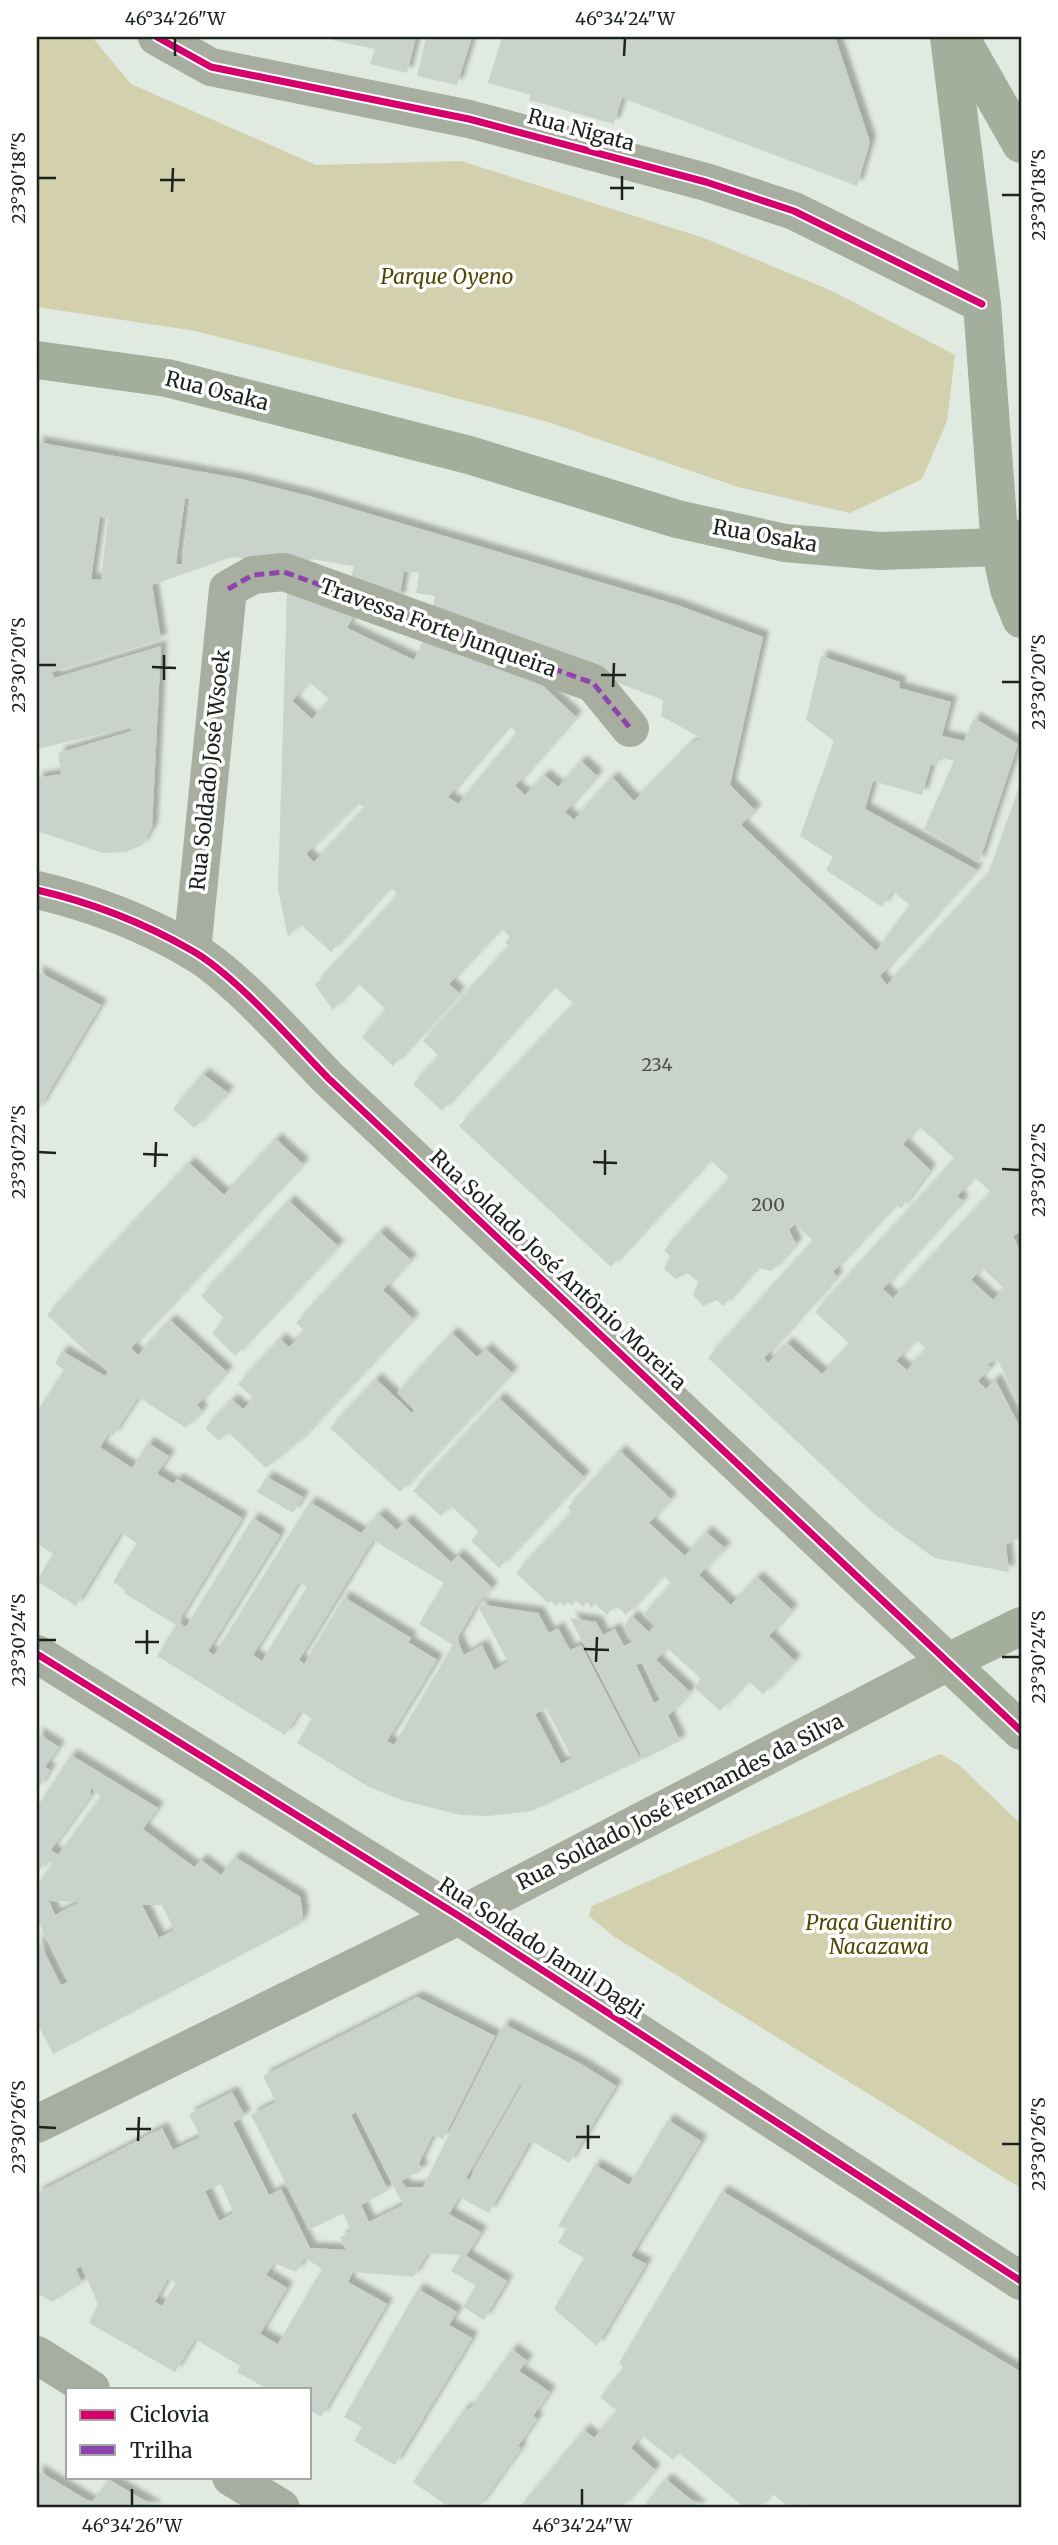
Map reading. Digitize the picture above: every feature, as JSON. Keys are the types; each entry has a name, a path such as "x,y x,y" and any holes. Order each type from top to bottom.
{"main road":[{"path":"949,37 1011,543 1009,589 1021,619"},
{"path":"960,37 1021,144"},
{"name":"Rua Osaka","path":"37,360 167,378 469,455 677,519 785,543 880,551 1011,543"},
{"name":"Rua Soldado José Fernandes da Silva","path":"948,1662 1021,1626"},
{"name":"Rua Soldado José Antônio Moreira","path":"948,1662 1021,1731"}],"street":[{"name":"Rua Nigata","path":"157,37 211,67 469,119 706,182 794,211 982,304"},
{"name":"Travessa Forte Junqueira","path":"228,589 253,575 284,572 593,683 630,728"},
{"name":"Rua Soldado José Wsoek","path":"192,951 228,589"},
{"name":"Rua Soldado José Antônio Moreira","path":"37,890 78,900 192,951 240,990 328,1078 948,1662"},
{"name":"Rua Soldado Jamil Dagli","path":"37,1654 459,1916 1021,2281"},
{"name":"Rua Soldado José Fernandes da Silva","path":"37,2124 459,1916 948,1662"},
{"path":"37,2355 89,2388"},
{"path":"233,2478 281,2508"}],"green space":[{"name":"Parque Oyeno","path":"37,37 92,37 131,84 316,165 461,161 704,238 832,291 955,355 947,421 922,479 850,513 738,487 545,421 196,331 37,307"},
{"name":"Praça Guenitiro Nacazawa","path":"940,1754 958,1764 1021,1824 1021,2188 613,1936 589,1916 592,1906"}],"building":[{"path":"333,37 416,37 407,73 370,64 375,49 332,40"},
{"path":"426,37 472,37 457,85 417,76"},
{"path":"502,37 835,37 870,142 857,186 622,98 614,124 529,100 531,95 488,83"},
{"path":"37,442 241,479 309,496 677,605 763,637 730,785 755,810 741,825 876,951 910,905 892,891 882,907 826,870 833,857 800,836 834,741 806,720 821,656 900,682 899,688 951,702 942,736 964,741 974,718 1018,744 979,863 924,829 954,761 939,757 937,765 931,764 922,795 873,781 865,809 977,870 880,976 887,985 988,874 1019,787 1021,789 1021,1231 1013,1236 1021,1253 1021,1408 997,1359 988,1364 990,1368 978,1381 986,1389 995,1379 1021,1429 1021,1537 1006,1545 1009,1572 934,1558 873,1513 708,1358 813,1241 795,1224 789,1230 796,1244 772,1271 757,1268 723,1306 717,1300 703,1306 693,1295 698,1282 688,1273 676,1279 664,1269 670,1256 664,1250 730,1178 710,1160 611,1267 459,1126 574,1004 554,986 442,1111 413,1084 439,1056 423,1041 509,946 505,942 510,937 501,928 449,984 459,993 393,1066 362,1037 386,1010 358,983 333,1010 315,985 398,895 390,887 331,952 300,924 288,937 278,890 287,593 354,615 347,628 414,660 424,639 542,685 576,717 515,786 525,795 544,775 558,787 581,761 597,776 565,812 574,820 612,777 634,801 687,747 701,738 661,716 663,700 432,612 435,596 416,593 419,573 404,571 399,600 350,582 354,566 305,558 304,566 232,557 152,585 161,640 52,672 54,678 161,646 152,828 142,845 126,852 103,853 37,831 37,778 61,774 58,753 132,731 130,727 37,749","holes":["185,499 190,499 182,564 176,564","100,517 108,518 101,580 91,579","309,682 330,700 312,719 292,701","509,725 517,733 458,804 448,797","358,803 365,808 314,862 306,854","919,1126 955,1159 815,1312 850,1344 822,1374 787,1343 768,1363 764,1358 837,1277 833,1272 896,1204 901,1209 930,1170 903,1144","974,1177 991,1192 893,1298 883,1289 963,1201 957,1196","982,1268 1004,1288 993,1300 971,1280","916,1340 926,1349 907,1370 896,1361"]},
{"path":"37,971 101,1005 37,1112"},
{"path":"203,1074 228,1093 194,1128 173,1109"},
{"path":"276,1139 303,1164 131,1348 138,1355 170,1320 227,1372 197,1405 202,1411 186,1428 138,1397 113,1436 109,1433 100,1447 132,1468 148,1443 169,1456 157,1474 174,1484 177,1479 242,1518 178,1622 186,1627 253,1518 280,1535 208,1651 214,1655 310,1502 361,1533 379,1514 397,1530 406,1520 451,1562 458,1555 492,1588 477,1604 538,1613 549,1633 558,1628 570,1650 581,1645 641,1760 532,1811 489,1816 460,1815 401,1800 369,1787 297,1743 312,1719 300,1711 285,1735 157,1656 176,1625 124,1593 125,1590 113,1582 137,1543 121,1533 76,1606 37,1581 53,1554 40,1545 37,1551 37,1412 64,1370 55,1363 62,1351 105,1376 108,1372 47,1315 189,1163 224,1195","holes":["373,1540 444,1583 419,1624 453,1645 394,1745 387,1741 437,1660 408,1642 411,1638 344,1597 304,1664 299,1660","299,1582 307,1587 262,1661 253,1655","477,1604 508,1662 494,1670 482,1645 464,1655 457,1639","546,1708 572,1758 561,1764 535,1714"]},
{"path":"289,1201 338,1246 235,1356 212,1333 225,1319 201,1296"},
{"path":"380,1232 411,1260 383,1290 413,1319 299,1441 266,1468 228,1432 219,1441 205,1428 232,1400 243,1409 254,1399 238,1384 280,1339 289,1347 305,1331 296,1323"},
{"path":"452,1333 477,1357 486,1349 512,1373 400,1492 330,1428 376,1379 412,1413 414,1410 397,1393"},
{"path":"499,1398 584,1477 499,1568 471,1541 479,1532 451,1506 441,1516 413,1491"},
{"path":"620,1451 671,1499 649,1523 685,1556 706,1532 725,1548 699,1575 731,1605 757,1577 792,1610 769,1636 795,1661 763,1694 748,1681 720,1711 694,1687 701,1679 667,1648 656,1660 690,1692 668,1716 680,1741 643,1759 570,1618 596,1622 603,1635 615,1629 624,1646 632,1642 624,1626 632,1616 649,1632 655,1625 643,1615 672,1584 663,1575 626,1615 615,1605 607,1615 595,1604 592,1608 587,1602 583,1607 576,1600 572,1606 568,1602 564,1606 560,1602 556,1606 551,1601 548,1603 516,1573 572,1512 568,1507","holes":["642,1663 660,1700 654,1703 636,1665"]},
{"path":"267,1477 303,1497 293,1513 257,1492"},
{"path":"37,1733 59,1747 45,1767 50,1770 37,1790"},
{"path":"71,1755 158,1808 143,1829 194,1867 201,1860 221,1875 235,1857 300,1897 303,1914 300,1924 53,2054 37,2023 37,1937 61,1985 68,1982 37,1919 37,1886 52,1864 46,1860 37,1874 37,1807","holes":["91,1788 101,1796 58,1855 51,1850 91,1795","49,1901 80,1902 55,1915","142,1905 162,1905 174,1930 159,1938"]},
{"path":"417,1997 495,2036 443,2139 433,2135 419,2163 422,2170 401,2181 405,2187 423,2187 504,2024 583,2065 616,2086 569,2163 535,2143 529,2143 489,2213 459,2197 449,2214 481,2232 466,2256 507,2281 484,2320 463,2307 476,2286 451,2271 461,2255 428,2253 413,2277 353,2272 348,2282 387,2304 321,2417 312,2411 312,2388 265,2388 237,2372 240,2366 195,2339 175,2372 89,2323 98,2304 81,2266 76,2269 82,2283 52,2302 37,2293 37,2193 162,2128 173,2150 200,2137 189,2114 232,2092 245,2116 233,2123 269,2195 281,2189 310,2248 346,2250 340,2237 351,2231 343,2213 309,2230 251,2115 276,2102 263,2076","holes":["520,2084 523,2085 469,2180 466,2178","356,2112 403,2205 369,2222 361,2205 388,2190 351,2115","221,2184 234,2213 219,2221 205,2191","305,2258 322,2269 278,2344 260,2334 287,2288 266,2275 274,2263 296,2272","168,2278 176,2283 162,2306 155,2302"]},
{"path":"668,2120 701,2141 631,2256 646,2264 597,2346 554,2309 584,2258 558,2243 566,2229 558,2226 595,2165 629,2185"},
{"path":"722,2191 1021,2372 1021,2508 813,2508 805,2504 802,2508 789,2508 772,2493 759,2508 745,2508 679,2453 673,2460 642,2435 631,2448 655,2470 621,2508 519,2508 584,2430 594,2438 617,2411 600,2397 624,2368 619,2363"},
{"path":"418,2289 457,2312 449,2325 472,2338 395,2465 354,2441 362,2427 344,2417"},
{"path":"512,2349 527,2361 519,2371 550,2392 533,2416 537,2419 518,2446 521,2448 478,2508 450,2508 413,2482 465,2408 469,2410"},
{"path":"37,2470 92,2503 108,2479 157,2508 37,2508"},
{"path":"666,2479 701,2508 642,2508"}],"marked path":[{"path":"228,589 253,575 284,572 593,683 630,728"}],"cycle path":[{"path":"157,37 211,67 469,119 706,182 794,211 982,304"},
{"path":"37,890 96,907 135,922 191,950 225,975 262,1009 328,1078 1021,1731"},
{"path":"37,1654 459,1916 1021,2281"}]}
